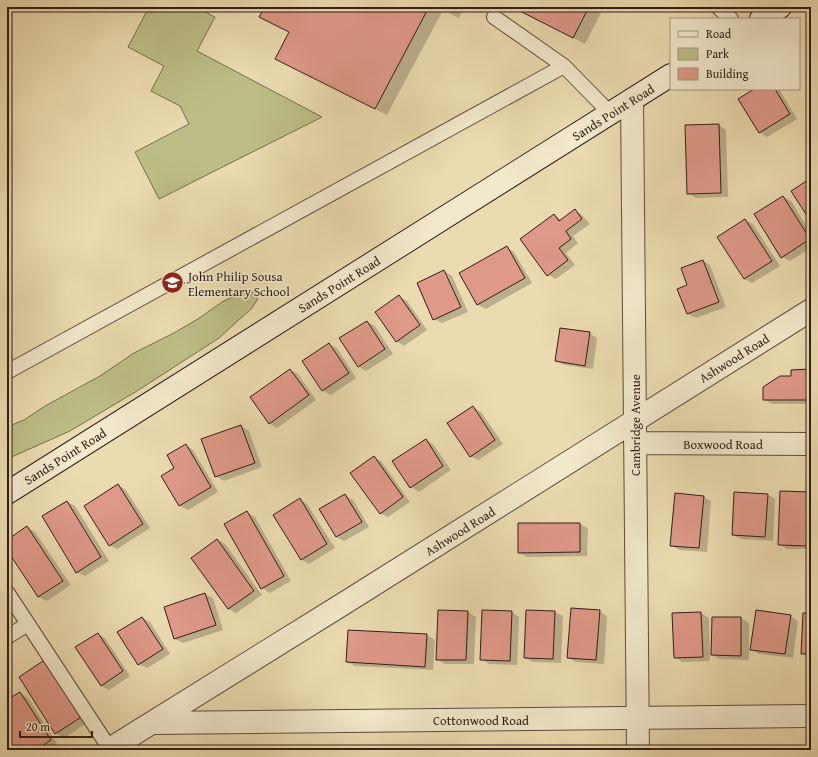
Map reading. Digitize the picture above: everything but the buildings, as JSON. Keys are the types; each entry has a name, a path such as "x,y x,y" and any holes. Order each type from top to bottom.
{"street":[{"path":"763,18 780,7"},
{"name":"Sands Point Road","path":"7,493 670,76"},
{"name":"Cambridge Avenue","path":"632,100 638,750"},
{"name":"Ashwood Road","path":"109,750 811,310"},
{"name":"Boxwood Road","path":"635,443 811,444"},
{"name":"Cottonwood Road","path":"152,723 811,716"}],"lane":[{"path":"718,7 730,18"},
{"path":"494,17 564,66 610,113"},
{"path":"7,372 564,66"},
{"path":"7,592 109,750"},
{"path":"7,637 28,624"}],"green space":[{"path":"149,7 196,7 215,17 197,51 322,117 159,199 135,152 189,124 180,106 151,91 164,66 128,47"},
{"path":"251,292 258,293 257,300 252,308 219,338 137,391 70,431 7,459 7,427 24,420 45,406 100,376 134,353 198,319 222,302 239,294"}],"place":[{"name":"John Philip Sousa Elementary School","path":"173,283"}]}
